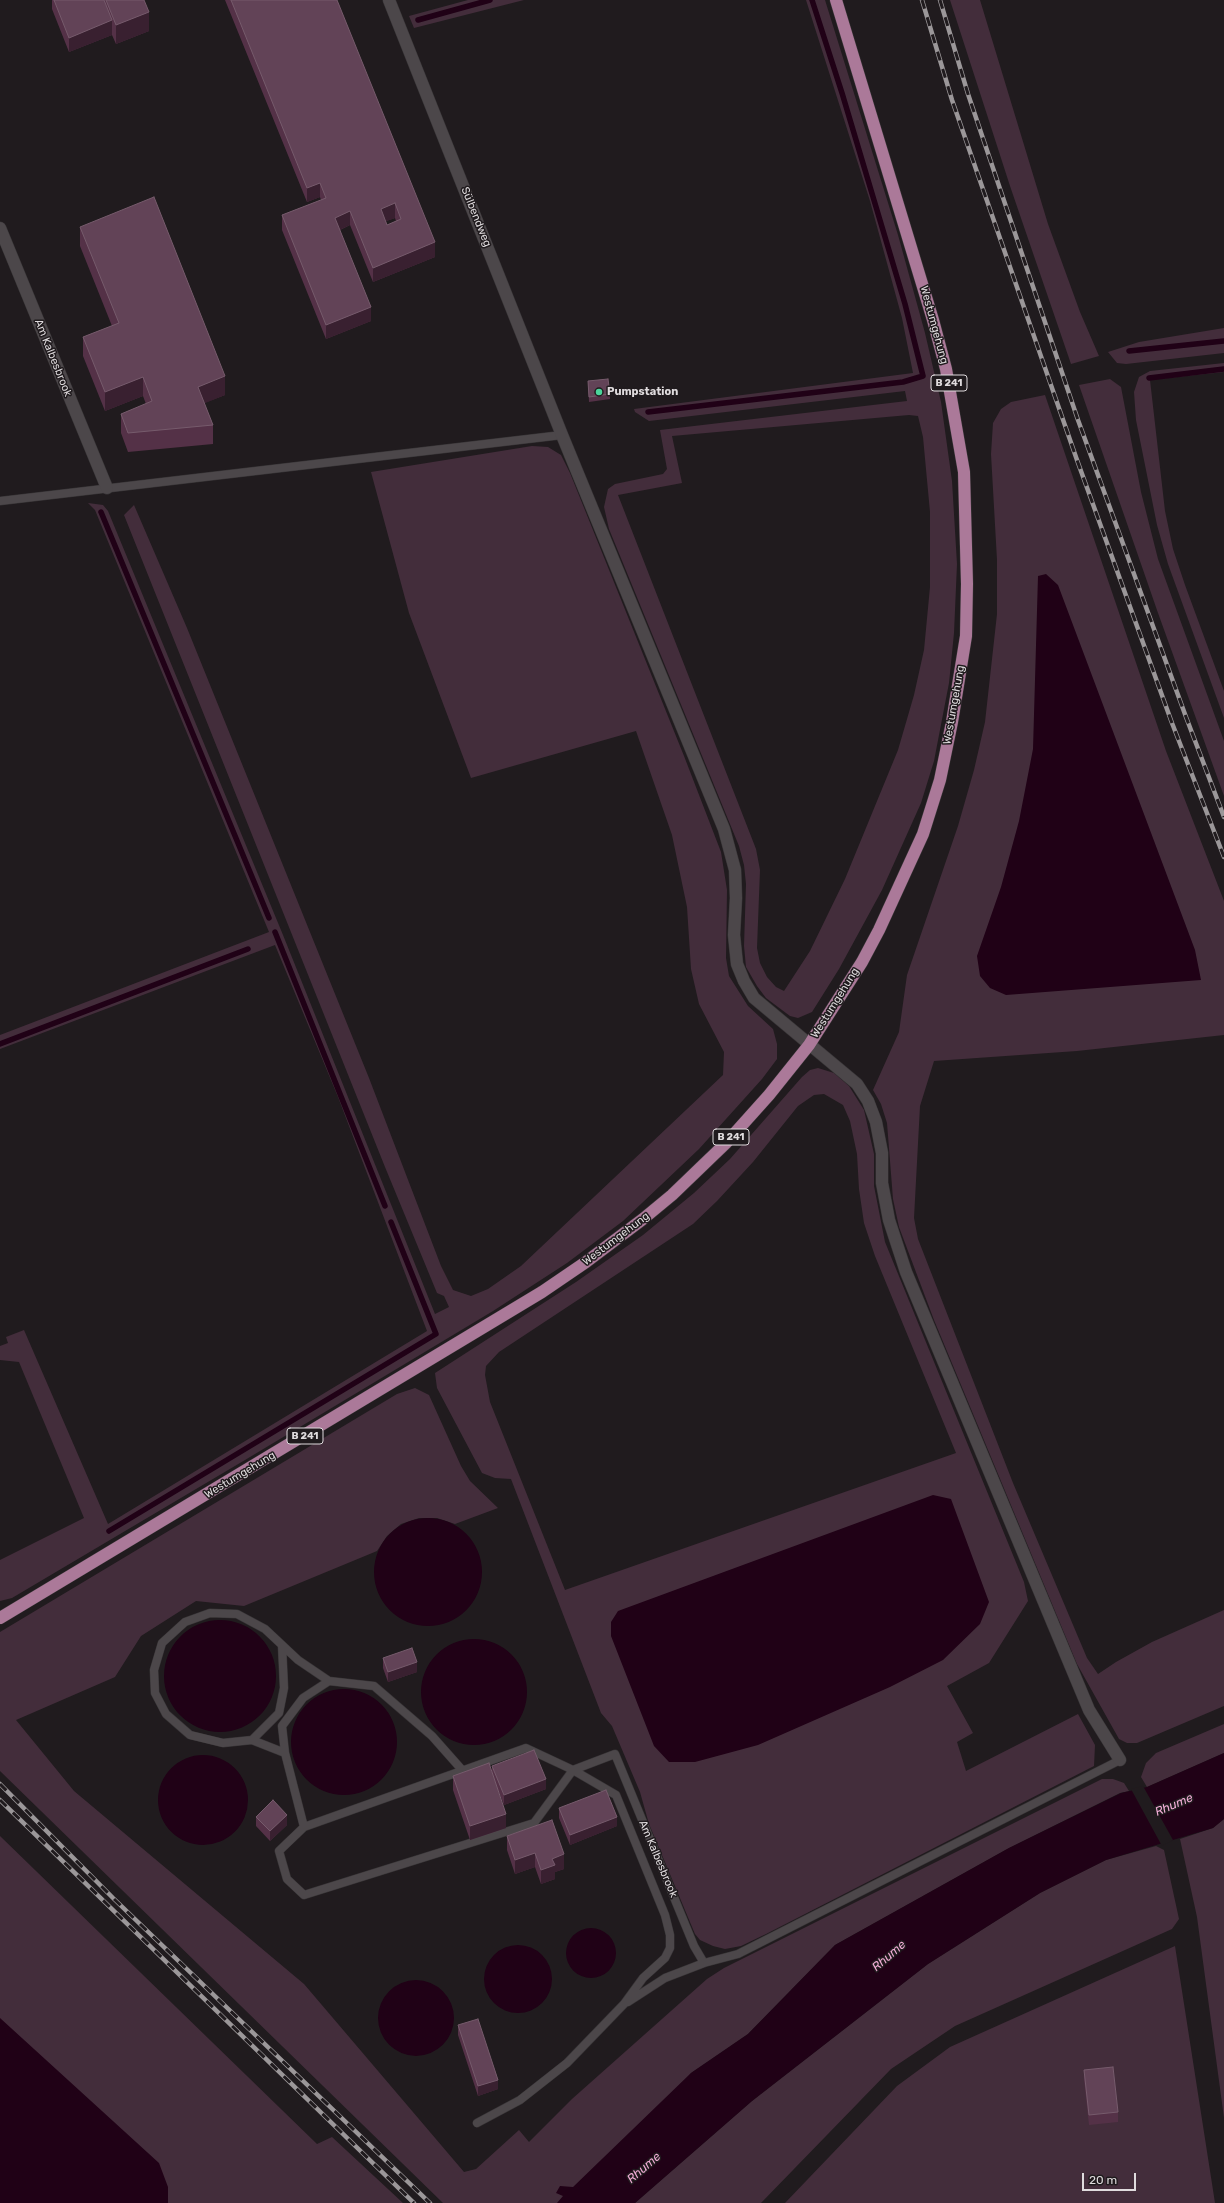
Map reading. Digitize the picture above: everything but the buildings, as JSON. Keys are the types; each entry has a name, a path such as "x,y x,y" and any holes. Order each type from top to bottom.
{"main road":[{"name":"Westumgehung","path":"0,1618 536,1296 586,1262 672,1195 720,1148 769,1095 809,1045 869,949 923,834 940,780 952,722 966,629 967,584 964,472 946,369 917,264 836,0"}],"street":[{"name":"Sülbendweg","path":"389,0 562,435 724,829 735,870 736,898 734,935 737,964 744,982 754,998 857,1084 868,1101 876,1122 882,1153 882,1182 888,1220 906,1272 1089,1710 1120,1760"},
{"name":"Am Kalbesbrook","path":"0,228 107,488"}],"lane":[{"path":"0,501 562,435"},
{"path":"285,1753 252,1740 222,1743 190,1735 166,1714 155,1693 154,1670 162,1643 185,1622 210,1613 237,1614 266,1629 298,1660 330,1681 374,1686 432,1736 463,1771"},
{"path":"252,1740 278,1713 284,1688 282,1645"},
{"path":"304,1828 285,1753 282,1726 303,1698 330,1681"},
{"path":"477,2123 520,2100 567,2064 624,2004 643,1978 665,1958 670,1948 670,1935 665,1915 616,1795 573,1770 526,1748 304,1828 279,1851 287,1879 304,1896 534,1824 573,1770"},
{"name":"Am Kalbesbrook","path":"573,1770 614,1754 694,1946 704,1963"},
{"path":"624,2004 665,1978 704,1963 738,1954 1120,1760"}],"shaded area":[{"path":"468,0 524,0 414,28 409,16"},
{"path":"806,0 825,0 898,235 925,333 941,402 952,481 957,564 954,633 949,683 934,761 921,803 882,890 839,969 812,1012 798,1018 790,1016 766,998 746,967 744,946 746,884 744,865 739,846 609,529 604,507 608,489 615,484 663,474 667,469 660,430 907,401 905,391 649,421 635,412 634,409 913,373 902,318 870,201","holes":["909,415 918,416 923,437 930,512 930,587 924,650 914,695 898,750 845,879 810,951 784,991 776,987 767,977 760,963 757,948 760,870 756,849 618,495 682,483 672,436"]},
{"path":"950,0 980,0 1048,224 1080,312 1099,356 1071,364 1010,186"},
{"path":"1224,328 1224,353 1126,364 1117,363 1108,352 1139,342"},
{"path":"1224,363 1224,372 1150,380 1165,511 1173,549 1224,691 1224,718 1168,564 1157,525 1136,420 1134,392 1139,377 1150,371"},
{"path":"1110,379 1121,387 1141,492 1158,559 1224,741 1224,796 1158,613 1079,385"},
{"path":"1045,395 1166,751 1224,901 1224,1035 1077,1051 934,1061 920,1106 914,1218 918,1239 1013,1483 1087,1658 1098,1674 1152,1642 1224,1610 1224,1706 1137,1743 1127,1743 1119,1739 1077,1664 934,1320 899,1227 893,1199 887,1123 881,1104 873,1090 899,1032 907,975 958,826 974,770 985,722 997,614 997,560 991,454 993,423 1001,409 1011,402"},
{"path":"532,446 548,447 561,455 570,473 684,756 721,852 727,890 726,958 729,976 748,1006 773,1029 777,1044 777,1059 762,1079 699,1149 623,1221 567,1263 493,1311 245,1460 12,1598 0,1601 0,1560 84,1518 19,1362 0,1360 0,1346 8,1343 6,1337 24,1330 108,1524 427,1331 338,1097 275,945 0,1049 0,1035 269,932 95,510 88,503 103,505 108,511 283,935 435,1314 449,1307 444,1296 437,1293 385,1167 124,515 134,505 187,628 369,1078 441,1266 453,1290 471,1296 488,1289 521,1266 723,1075 724,1052 699,1004 691,969 687,907 672,835 636,731 471,778 409,613 371,472"},
{"path":"818,1068 834,1073 849,1086 864,1110 874,1154 874,1186 885,1242 1024,1582 1028,1601 989,1663 947,1686 973,1733 957,1742 966,1771 1078,1714 1095,1745 1094,1766 766,1934 741,1946 725,1949 713,1946 700,1940 695,1934 649,1824 640,1792 612,1726 601,1713 511,1479 495,1478 482,1473 437,1388 435,1373 576,1282 643,1235 694,1193 730,1159 802,1077 810,1070","holes":["824,1094 843,1105 850,1121 857,1154 859,1189 864,1223 875,1256 956,1453 565,1590 490,1402 485,1375 486,1366 499,1352 693,1224 717,1201 753,1162 798,1106 814,1095"]},
{"path":"415,1388 429,1395 461,1466 470,1481 498,1508 455,1524 437,1518 419,1518 401,1524 387,1536 377,1551 244,1606 196,1601 141,1636 115,1677 16,1720 74,1791 304,1984 464,2172 476,2169 519,2130 529,2142 572,2099 707,1979 724,1968 1102,1779 1113,1779 1124,1783 1129,1791 1120,1793 1009,1848 835,1945 748,2034 691,2073 599,2203 443,2203 0,1771 0,1632 397,1394"},
{"path":"1224,1724 1224,1753 1147,1787 1141,1777 1146,1763 1156,1753"},
{"path":"1224,1819 1224,2118 1197,1917 1180,1839 1213,1828"},
{"path":"0,1836 317,2144 332,2137 403,2203 0,2203"},
{"path":"1156,1846 1164,1850 1179,1919 1172,1929 955,2026 891,2069 761,2203 635,2203 752,2101 928,1964 1040,1893 1106,1860"},
{"path":"1175,1946 1215,2203 785,2203 897,2086 950,2047"}],"water":[{"path":"1046,574 1058,585 1195,950 1201,980 1006,995 990,988 980,976 977,956 1001,887 1019,821 1033,749 1038,576"},
{"path":"933,1495 951,1499 989,1602 980,1624 943,1660 890,1687 758,1745 695,1762 669,1762 654,1746 611,1636 611,1622 618,1611"},
{"path":"428,1518 449,1522 466,1534 478,1551 482,1572 478,1593 466,1610 449,1622 428,1626 407,1622 390,1610 378,1593 374,1572 378,1551 390,1534 407,1522"},
{"path":"220,1620 242,1624 260,1636 272,1654 276,1676 272,1698 260,1716 242,1728 220,1732 198,1728 180,1716 168,1698 164,1676 168,1654 180,1636 198,1624"},
{"path":"474,1639 494,1643 512,1654 523,1672 527,1692 523,1712 512,1730 494,1741 474,1745 454,1741 436,1730 425,1712 421,1692 425,1672 436,1654 454,1643"},
{"path":"344,1689 364,1693 382,1704 393,1722 397,1742 393,1762 382,1780 364,1791 344,1795 324,1791 306,1780 295,1762 291,1742 295,1722 306,1704 324,1693"},
{"name":"Rhume","path":"1224,1753 1224,1819 1213,1828 1106,1860 1040,1893 928,1964 752,2101 635,2203 557,2203 563,2196 556,2193 560,2186 573,2187 691,2073 748,2034 835,1945 1009,1848 1121,1793 1147,1787"},
{"path":"203,1755 220,1758 235,1768 245,1783 248,1800 245,1817 235,1832 220,1842 203,1845 186,1842 171,1832 161,1817 158,1800 161,1783 171,1768 186,1758"},
{"path":"591,1928 600,1930 611,1939 616,1953 614,1962 605,1973 591,1978 582,1976 571,1967 566,1953 568,1944 577,1933"},
{"path":"511,1945 525,1945 537,1951 546,1960 552,1972 550,1992 542,2003 531,2011 525,2013 511,2013 505,2011 494,2003 486,1992 484,1986 484,1972 486,1966 494,1955 505,1947"},
{"path":"409,1980 423,1980 437,1986 448,1997 454,2011 454,2025 451,2033 443,2045 437,2050 423,2056 409,2056 395,2050 384,2039 378,2025 378,2011 384,1997 395,1986"},
{"path":"0,2018 159,2163 168,2187 168,2203 0,2203"}],"pier":[{"path":"1143,1786 1173,1840 1162,1846 1131,1789"}],"waterway":[{"path":"418,20 490,0"},
{"path":"648,412 903,382 923,376 905,304 842,93 812,0"},
{"path":"1129,351 1224,341"},
{"path":"1149,378 1224,369"},
{"path":"101,512 269,918"},
{"path":"275,932 385,1206"},
{"path":"0,1044 248,949"},
{"path":"109,1531 436,1334 391,1222"}],"railway":[{"path":"922,0 952,100 1077,460 1172,723 1224,857"},
{"path":"940,0 968,94 1078,420 1224,817"},
{"path":"0,1784 113,1898 430,2203"},
{"path":"0,1800 414,2203"}],"place":[{"name":"Pumpstation","path":"599,392"}]}
